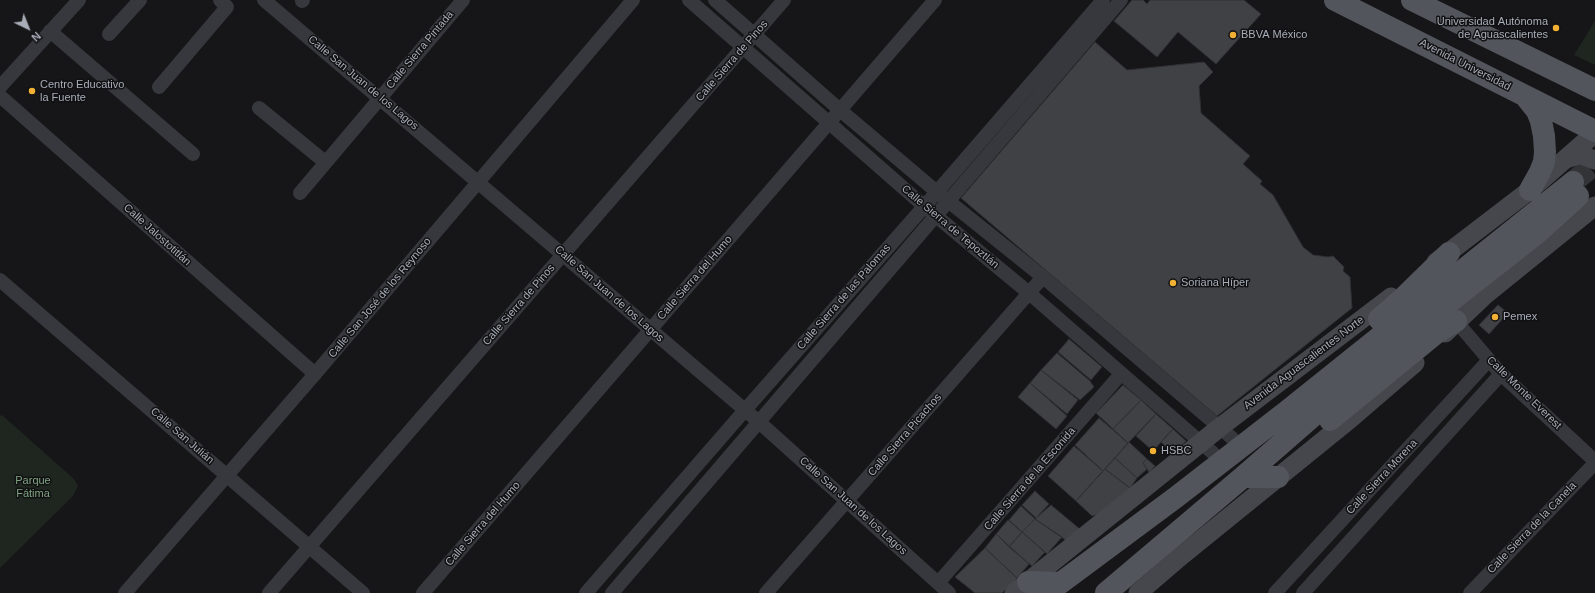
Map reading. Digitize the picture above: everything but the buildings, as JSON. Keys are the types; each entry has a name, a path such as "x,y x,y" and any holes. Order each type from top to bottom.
{"main road":[{"name":"Avenida Universidad","path":"1335,0 1595,132"},
{"path":"1412,0 1590,86"},
{"path":"1524,95 1537,111 1544,136 1544,162 1530,190"},
{"path":"1106,593 1360,375 1439,310 1536,234 1585,192"},
{"path":"1021,588 1059,583 1175,498 1286,412 1585,192"},
{"path":"1059,583 1100,543 1207,447 1383,315 1426,277 1449,253"},
{"path":"1248,472 1276,462 1289,453 1435,334 1456,321"},
{"path":"1248,472 1278,477"}],"street":[{"path":"0,88 5,72 50,31 79,0"},
{"path":"109,34 140,0"},
{"path":"159,87 227,7 220,0"},
{"name":"Calle San Juan de los Lagos","path":"264,0 759,422 949,593"},
{"name":"Calle Sierra Pintada","path":"300,193 463,0"},
{"name":"Calle San José de los Reynoso","path":"125,593 315,374 633,0"},
{"name":"Calle Sierra de Tepoztlán","path":"689,0 924,206 1029,293 1207,447"},
{"name":"Calle Sierra de Tepoztlán","path":"715,0 840,110 1043,277 1225,433"},
{"name":"Calle Sierra de Pinos","path":"269,593 784,0"},
{"name":"Calle Sierra del Humo","path":"423,593 935,0"},
{"name":"Calle Sierra de las Palomas","path":"586,593 924,206 938,192 1102,0"},
{"name":"Calle Sierra de las Palomas","path":"612,593 1122,0"},
{"path":"50,31 193,154"},
{"name":"Calle Jalostotitlán","path":"0,96 315,374"},
{"path":"259,108 325,162"},
{"path":"1449,253 1530,190 1595,132"},
{"path":"1566,159 1578,155 1595,160"},
{"path":"1138,593 1350,419 1413,365 1456,321 1485,295 1585,192"},
{"name":"Calle Sierra Picachos","path":"766,593 1043,277"},
{"name":"Calle San Julián","path":"0,280 363,593"},
{"name":"Calle Monte Everest","path":"1456,321 1501,374 1595,462"},
{"name":"Calle Sierra Morena","path":"1275,593 1489,360"},
{"name":"Calle Sierra de la Esconida","path":"938,583 1121,374"},
{"name":"Calle Sierra Morena","path":"1303,593 1501,374"},
{"path":"1021,588 1207,447"},
{"name":"Calle Sierra de la Canela","path":"1470,593 1595,462"}],"green space":[{"path":"1595,21 1595,65 1574,55"},
{"name":"Parque Fátima","path":"2,415 74,479 78,486 73,496 0,568 0,416"}],"tunnel":[{"path":"1573,182 1595,164"}],"place":[{"name":"Universidad Autónoma de Aguascalientes","path":"1556,28"},
{"name":"BBVA México","path":"1233,35"},
{"name":"Centro Educativo la Fuente","path":"32,91"},
{"name":"Soriana Híper","path":"1173,283"},
{"name":"Pemex","path":"1495,317"},
{"name":"HSBC","path":"1153,451"}]}
